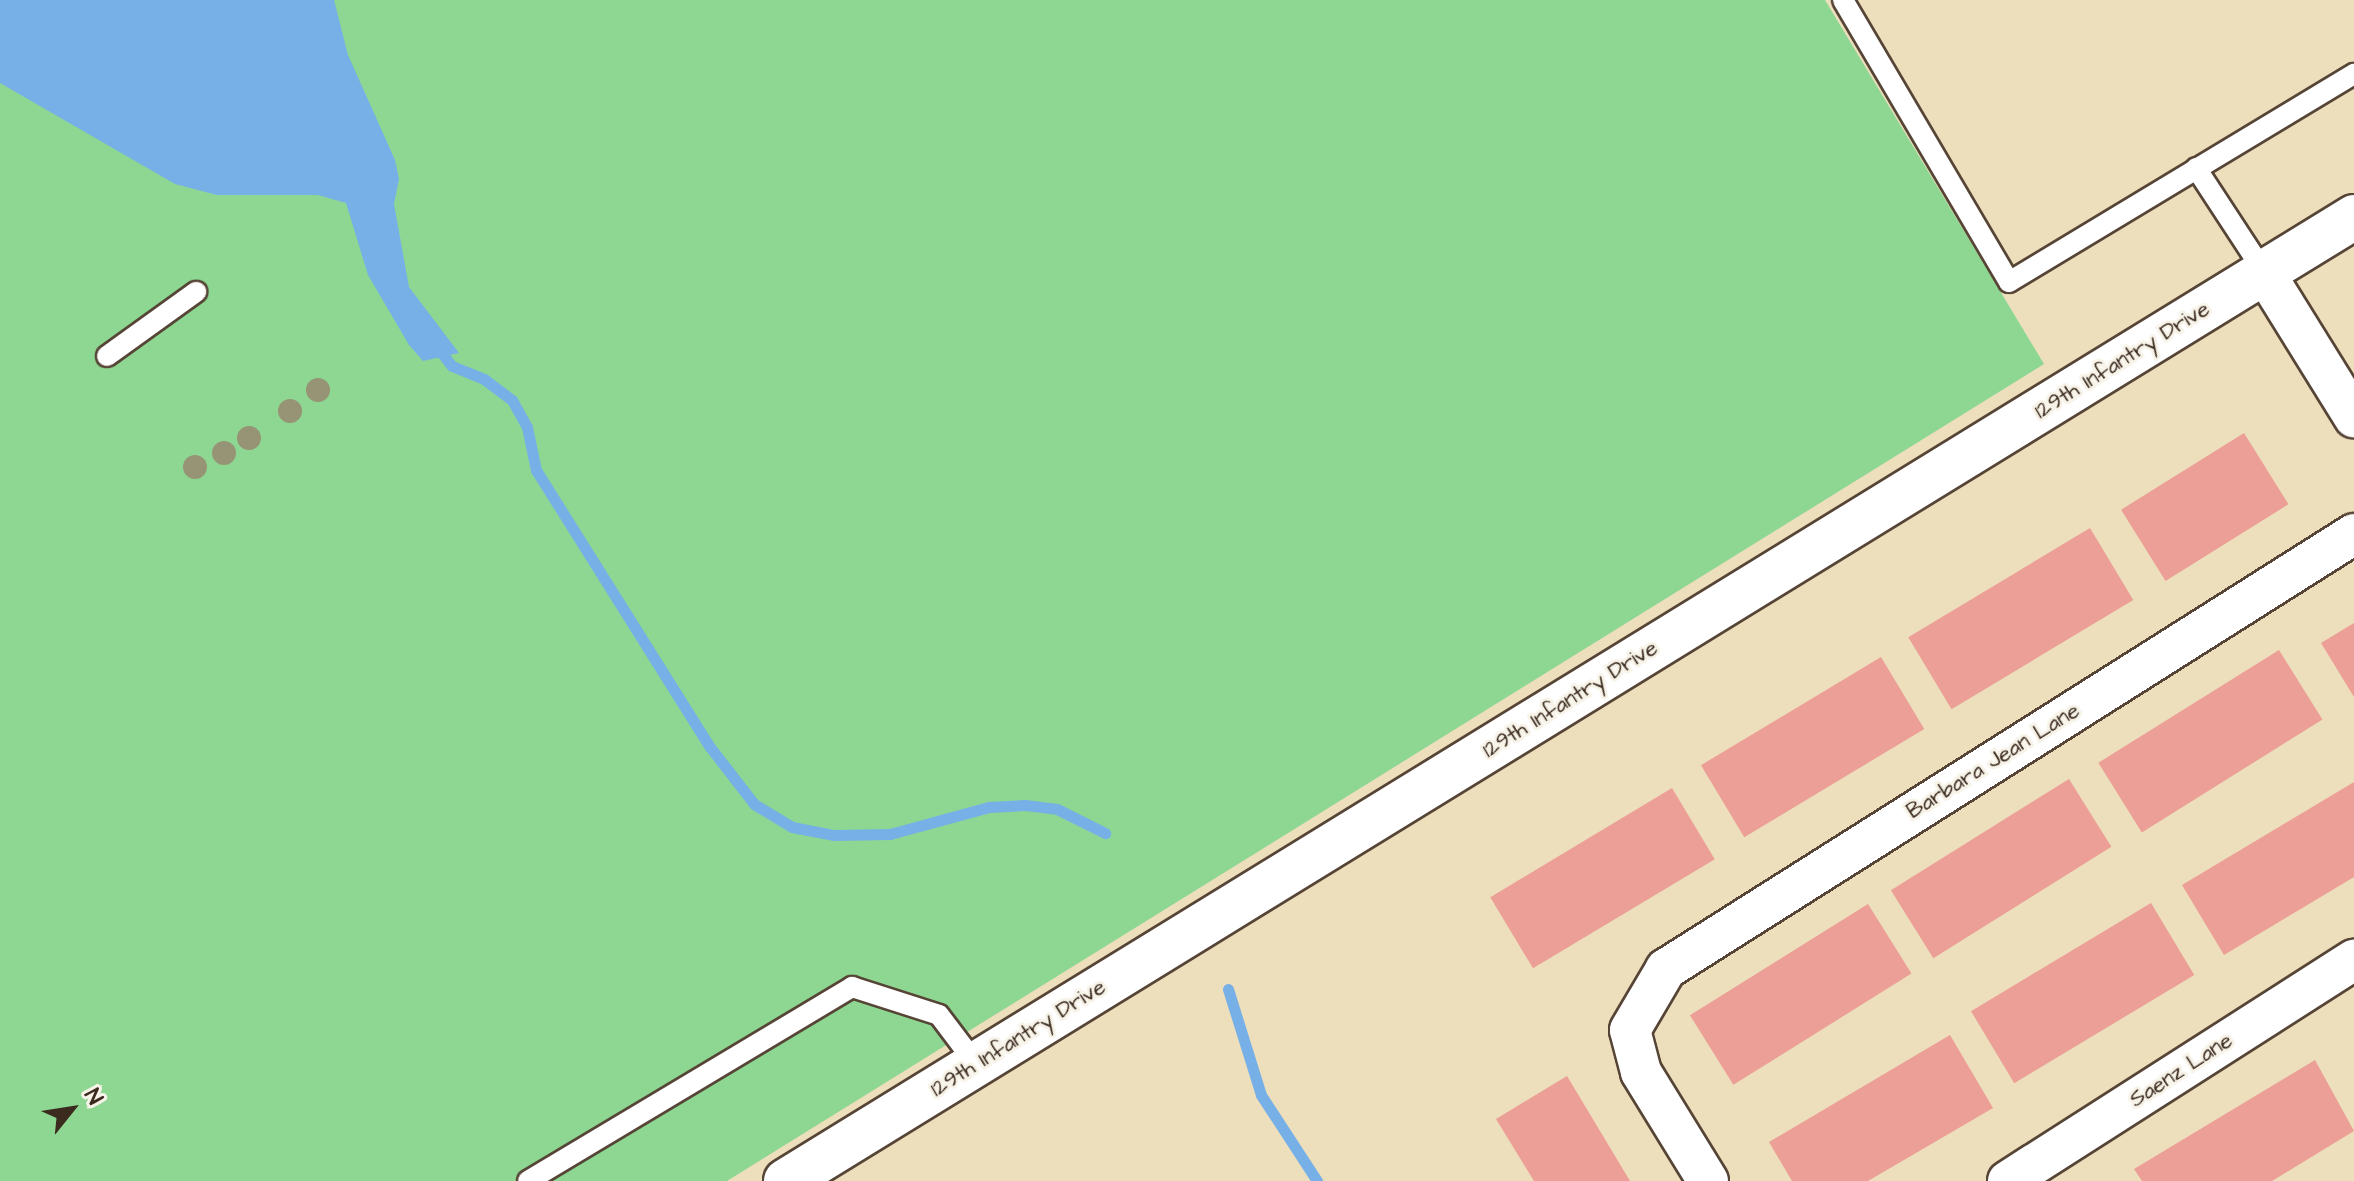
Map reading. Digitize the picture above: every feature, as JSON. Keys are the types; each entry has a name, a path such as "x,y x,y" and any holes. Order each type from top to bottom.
{"street":[{"name":"129th Infantry Drive","path":"786,1181 2354,217"},
{"path":"2264,272 2354,417"},
{"name":"Barbara Jean Lane","path":"1708,1181 1641,1072 1630,1030 1644,1000 1666,969 2354,534"},
{"name":"Saenz Lane","path":"2008,1181 2354,960"}],"lane":[{"path":"1843,0 2009,282 2354,74"},
{"path":"2196,168 2264,272"},
{"path":"107,356 196,292"},
{"path":"528,1181 852,987 939,1015 976,1064"}],"green space":[{"path":"0,0 1825,0 2044,364 727,1181 0,1181"}],"water":[{"path":"0,0 334,0 348,55 395,160 399,179 394,204 409,287 459,353 423,361 409,345 368,275 346,203 318,195 217,195 175,184 0,83"}],"building":[{"path":"2244,433 2289,504 2166,581 2121,510"},
{"path":"2090,528 2133,600 1952,709 1908,637"},
{"path":"2354,623 2354,697 2321,643"},
{"path":"2279,650 2322,720 2142,832 2098,763"},
{"path":"1881,657 1924,729 1744,837 1701,765"},
{"path":"2069,779 2111,847 1933,958 1891,890"},
{"path":"2354,782 2354,877 2224,955 2182,885"},
{"path":"1672,788 1715,859 1533,968 1490,897"},
{"path":"2151,903 2194,975 2014,1083 1971,1011"},
{"path":"1868,904 1911,974 1733,1085 1690,1015"},
{"path":"1950,1035 1993,1108 1868,1181 1792,1181 1769,1142"},
{"path":"2315,1060 2354,1131 2272,1181 2142,1181 2134,1169"},
{"path":"1567,1076 1630,1181 1534,1181 1496,1119"}],"waterway":[{"path":"437,347 452,366 484,379 512,400 527,427 536,470 710,747 754,804 792,827 834,835 890,834 989,807 1025,805 1057,809 1105,833"},
{"path":"1228,989 1261,1095 1317,1181"}]}
